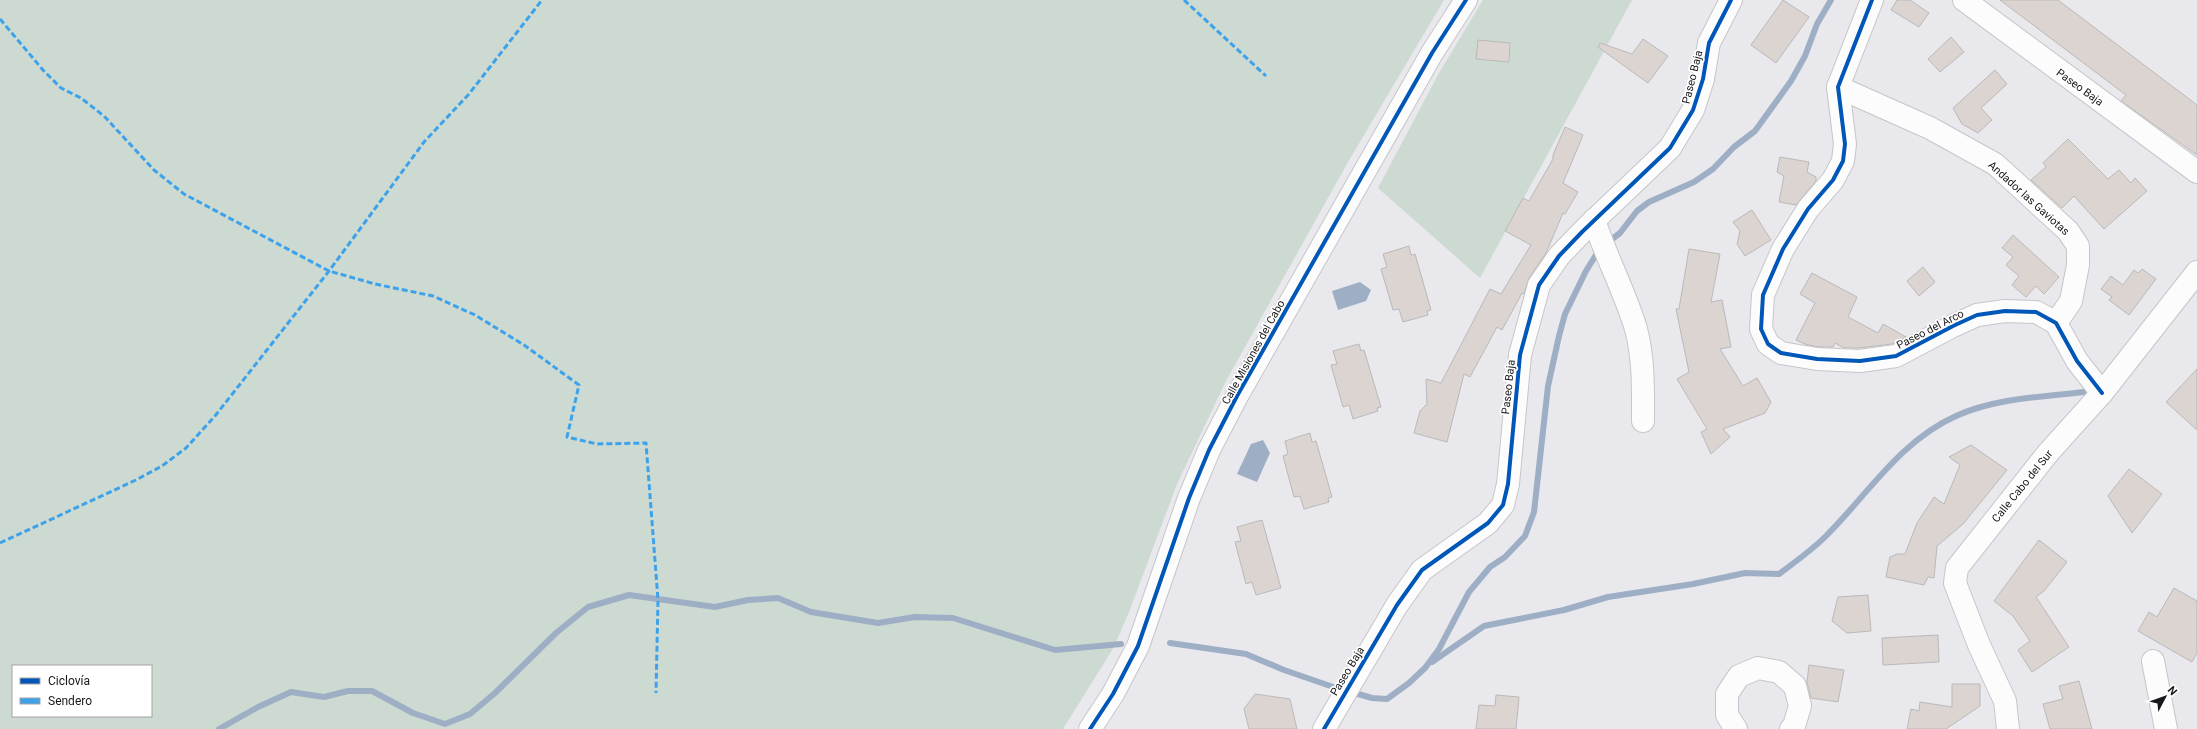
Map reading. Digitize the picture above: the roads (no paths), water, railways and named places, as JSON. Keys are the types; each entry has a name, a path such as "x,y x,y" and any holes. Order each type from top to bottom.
{"street":[{"name":"Calle Misiones del Cabo","path":"1090,729 1113,694 1138,646 1189,498 1209,450 1432,53 1466,0"},
{"name":"Paseo Baja","path":"1324,729 1397,605 1422,570 1488,523 1503,505 1508,484 1520,355 1539,285 1559,256 1594,220 1670,148 1693,110 1703,79 1709,43 1731,0"},
{"path":"1838,87 1872,0"},
{"name":"Paseo Baja","path":"1964,0 2197,172"},
{"name":"Paseo del Arco","path":"1838,87 1844,124 1845,144 1843,161 1833,180 1808,210 1783,249 1763,295 1761,329 1768,344 1781,353 1810,358 1860,361 1896,356 1977,315 2005,311 2036,312 2056,323"},
{"name":"Andador las Gaviotas","path":"1838,87 1930,128 1995,164 2068,231 2078,246 2078,265 2071,301 2056,323"},
{"path":"1594,220 1602,246 1620,285 1636,330 1643,370 1643,421"},
{"name":"Calle Cabo del Sur","path":"2008,729 2005,701 1979,645 1955,583 1958,568 2048,453 2073,428 2197,272"},
{"path":"2056,323 2077,361 2102,392"},
{"path":"2153,661 2166,729"},
{"path":"1736,729 1727,715 1727,694 1739,676 1758,668 1779,672 1795,686 1800,706 1794,726 1791,729"}],"water":[{"path":"1360,282 1371,290 1366,301 1338,310 1332,291"},
{"path":"1263,440 1270,453 1257,482 1237,474 1251,444"}],"waterway":[{"path":"1607,243 1620,233 1637,211 1649,202 1694,182 1713,169 1734,147 1755,131 1791,81 1805,56 1817,24 1831,0"},
{"path":"1351,692 1372,698 1387,699 1409,683 1425,668 1439,649 1469,592 1490,567 1505,557 1525,536 1534,512 1548,386 1559,336 1565,314 1586,271 1599,250"},
{"path":"1432,662 1484,626 1564,610 1608,597 1693,584 1745,573 1779,574 1821,541 1901,454 1918,439 1936,427 1956,416 1987,405 2019,399 2084,392"},
{"path":"219,729 258,707 291,692 324,697 348,691 372,691 413,713 445,724 470,714 495,693 556,633 588,607 629,595 715,607 748,600 778,598 811,612 878,623 915,617 953,618 1055,650 1121,644"},
{"path":"1170,643 1246,654 1284,670 1342,690"}]}
